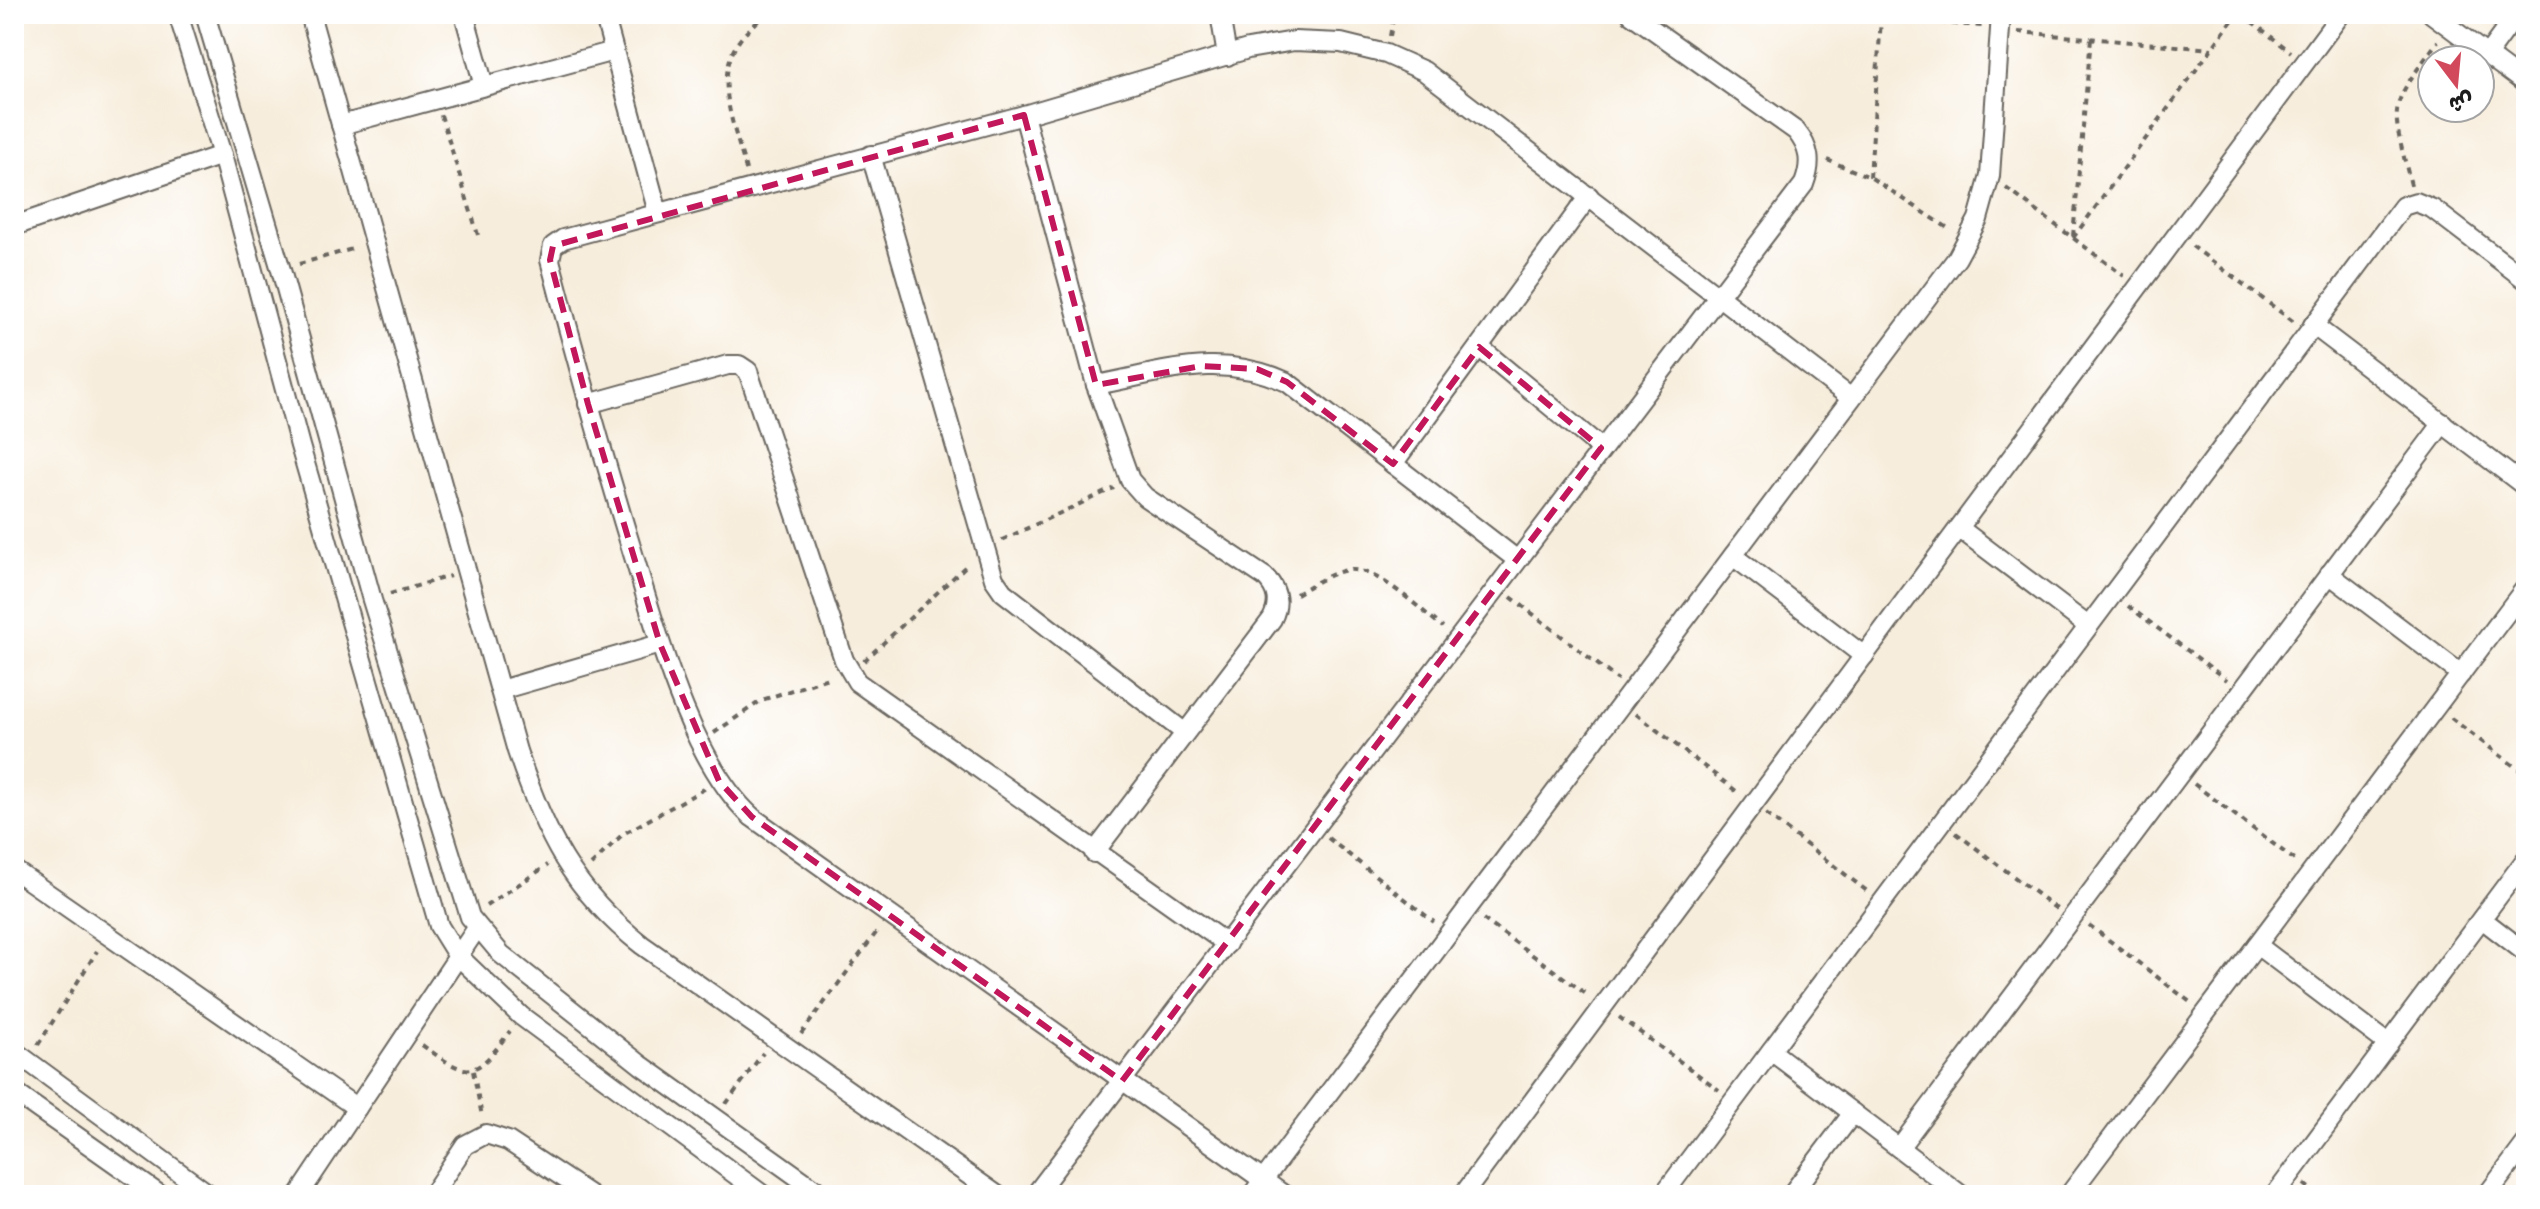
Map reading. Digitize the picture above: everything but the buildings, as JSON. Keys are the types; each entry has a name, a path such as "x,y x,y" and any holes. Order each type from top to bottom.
{"street":[{"path":"178,14 222,155 427,893 439,926 457,955 521,1016 763,1195"},
{"path":"205,14 281,270 372,600 474,922 525,973 823,1195"},
{"path":"310,14 500,690 537,809 560,857 576,880 618,926 997,1195"},
{"path":"464,14 484,86"},
{"path":"604,14 658,213"},
{"path":"1220,14 1227,56"},
{"path":"1035,1195 1717,294 1804,184 1810,169 1809,153 1796,131 1631,14"},
{"path":"1463,1195 2341,14"},
{"path":"2432,14 2473,44"},
{"path":"2495,44 2517,14"},
{"path":"1257,1188 1733,556 1966,240 1978,219 1990,176 2000,24"},
{"path":"1284,1195 1257,1188 1122,1081 752,817 719,781 660,644 588,404 550,260 553,246 563,239 1024,115 1227,56 1294,41 1341,43 1386,54 1424,71 1851,398"},
{"path":"341,125 614,51"},
{"path":"2496,62 2526,84"},
{"path":"1024,115 1096,385 1130,480 1145,497 1265,577 1276,593 1278,603 1272,619 1094,853"},
{"path":"14,226 222,155"},
{"path":"871,155 987,566 1003,592 1184,732"},
{"path":"1393,464 1589,196"},
{"path":"1663,1195 2403,206 2416,202 2433,209 2526,280"},
{"path":"2311,329 2443,423 2526,487"},
{"path":"1479,347 1601,448"},
{"path":"1096,385 1201,366 1229,364 1257,369 1287,382 1516,559"},
{"path":"588,404 728,365 739,365 748,371 848,669 870,693 1227,944"},
{"path":"1899,1148 2443,423"},
{"path":"1959,528 2088,626"},
{"path":"1733,556 1864,656"},
{"path":"2329,574 2461,674"},
{"path":"2069,1195 2526,587"},
{"path":"500,690 660,644"},
{"path":"2275,1195 2526,859"},
{"path":"14,870 109,932 357,1108"},
{"path":"2482,919 2526,953"},
{"path":"299,1195 457,955 474,922"},
{"path":"2257,945 2388,1044"},
{"path":"1771,1051 1961,1195"},
{"path":"21,1056 210,1195"},
{"path":"14,1092 160,1195"},
{"path":"1791,1195 1853,1113"},
{"path":"432,1195 465,1145 486,1134 508,1141 590,1195"},
{"path":"2487,1195 2526,1143"}],"path":[{"path":"751,188 726,90 727,72 739,41 765,14"},
{"path":"1820,14 2000,24 2091,38 2212,49"},
{"path":"2073,238 2240,14 2305,63"},
{"path":"1870,177 1881,18"},
{"path":"2416,202 2394,114 2396,100 2449,26"},
{"path":"2073,238 2091,38"},
{"path":"437,99 478,235"},
{"path":"1809,153 1870,177 1966,240"},
{"path":"1990,176 2138,287"},
{"path":"2177,235 2311,329"},
{"path":"281,270 374,243"},
{"path":"701,743 762,700 848,669 872,655 983,551 1130,480"},
{"path":"1278,603 1333,574 1357,570 1379,578 1458,638"},
{"path":"372,600 467,571"},
{"path":"1497,586 1631,691"},
{"path":"2113,594 2242,691"},
{"path":"2436,707 2526,775"},
{"path":"2180,773 2311,873"},
{"path":"576,880 623,834 719,781"},
{"path":"1942,822 2205,1013"},
{"path":"1315,827 1448,934"},
{"path":"474,922 560,857"},
{"path":"790,1049 889,916"},
{"path":"21,1056 109,932"},
{"path":"406,1033 456,1069 473,1071 486,1064 521,1016"},
{"path":"716,1118 774,1038"},
{"path":"473,1071 486,1134"}],"highlighted area":[{"path":"1024,115 1096,385 1201,366 1257,369 1287,382 1393,464 1479,347 1601,448 1122,1081 752,817 719,781 660,644 588,404 550,260 553,246"}]}
